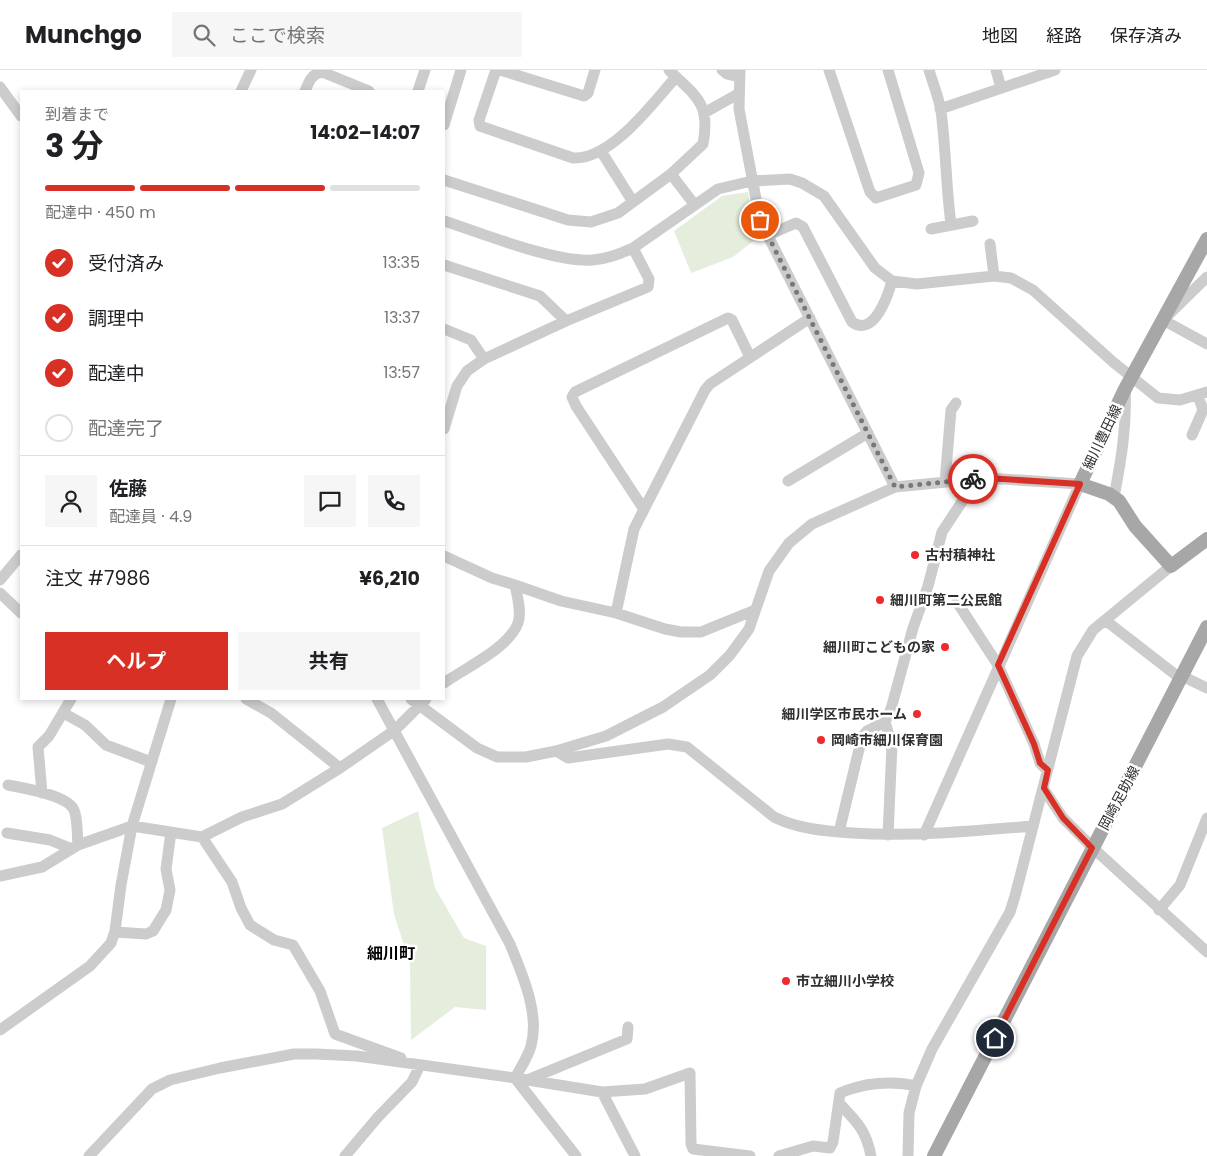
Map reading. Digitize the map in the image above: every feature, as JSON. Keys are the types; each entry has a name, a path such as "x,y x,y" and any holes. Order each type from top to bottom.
{"main road":[{"name":"細川豊田線","path":"1114,497 1080,484 1128,383 1207,239"},
{"path":"1114,497 1119,501 1135,526 1171,566 1207,539"},
{"name":"岡崎足助線","path":"934,1156 1207,627"}],"street":[{"path":"241,90 251,70"},
{"path":"418,90 425,70"},
{"path":"445,122 462,70"},
{"path":"445,180 577,221 591,222 607,218 633,202 670,174 703,144 704,113 696,95 672,74 628,130 601,151 587,158 573,158 480,126 479,120 496,70"},
{"path":"500,70 584,96 588,93 595,70"},
{"path":"722,70 727,74 740,73 738,94 758,214 895,487"},
{"path":"829,70 870,192 876,198 916,185 919,180 919,173 888,70"},
{"path":"929,70 940,109 951,224"},
{"path":"996,70 1001,88"},
{"path":"940,109 1054,70"},
{"path":"305,90 311,77 316,73 322,72 367,90"},
{"path":"0,87 20,115"},
{"path":"704,113 738,94"},
{"path":"601,151 633,202"},
{"path":"670,174 694,204"},
{"path":"445,222 573,260 605,258 633,248 718,189 752,181 790,179 802,183 824,196 866,258 881,274 892,281 917,284 994,276 1011,278 1033,290 1128,383 1158,398 1180,400 1202,394 1203,410 1192,435"},
{"path":"931,229 974,221"},
{"path":"768,235 796,223 803,226 852,322 856,325 860,326 878,316 892,281"},
{"path":"990,244 994,276"},
{"path":"445,427 461,379 467,371 484,359 566,321 648,288 650,279 633,248"},
{"path":"445,265 540,296 566,321"},
{"path":"1207,277 1163,320 1207,344"},
{"path":"643,508 576,406 572,397 575,392 728,318 732,320 750,357"},
{"path":"616,613 631,540 643,508 706,390 710,384 810,318"},
{"path":"445,329 471,340 484,359"},
{"path":"1114,497 1123,448 1128,383"},
{"path":"946,482 952,410 956,402"},
{"path":"788,481 868,433"},
{"path":"0,876 42,867 75,847 132,826 202,838 242,817 282,804 340,768 395,730 419,701 477,748 491,755 508,758 556,751 606,736 663,707 710,676 730,655 749,629 770,571 789,543 812,524 895,487 987,478 1080,484 924,835"},
{"path":"839,832 862,736 885,722 891,709 942,532 977,479"},
{"path":"0,580 20,556"},
{"path":"445,556 492,578 561,600 616,613 665,629 701,632 756,610"},
{"path":"908,1156 909,1113 916,1086 932,1049 1010,912 1044,788 1072,666 1090,635 1105,620 1171,566"},
{"path":"445,682 508,640 520,617 516,585"},
{"path":"0,593 20,612"},
{"path":"957,602 998,665 1034,744 1040,763 1048,770"},
{"path":"1105,620 1182,677 1207,688"},
{"path":"42,793 38,748 49,736 71,700"},
{"path":"0,1030 90,966 106,950 115,932 132,826 171,700"},
{"path":"248,700 271,714 340,768"},
{"path":"378,700 516,958 531,1007 533,1030 531,1046 515,1078"},
{"path":"64,714 85,726 106,745 151,762"},
{"path":"885,722 892,745 888,835"},
{"path":"556,751 568,758 668,744 687,747 774,817 790,825 839,832 888,835 924,835 1033,826"},
{"path":"8,785 61,799 73,808 75,847"},
{"path":"1044,788 1063,818 1092,848 1207,952"},
{"path":"1159,910 1180,885 1207,818"},
{"path":"115,932 146,934 153,931 166,910 170,890 166,869 171,832"},
{"path":"7,833 50,840 75,847"},
{"path":"202,838 232,882 241,908 250,925 274,940 293,945 320,991 335,1034 421,1065"},
{"path":"527,1080 627,1038 628,1027"},
{"path":"89,1156 145,1095 177,1078 294,1054 357,1056 602,1092 645,1088 690,1073 691,1144 693,1149 750,1156"},
{"path":"345,1156 378,1117 412,1082 421,1065"},
{"path":"515,1078 576,1156"},
{"path":"779,1156 813,1146 830,1148 840,1093 852,1088 899,1082 916,1086"},
{"path":"602,1092 635,1156"},
{"path":"839,1103 860,1125 866,1136 871,1156"}],"green space":[{"path":"748,192 757,238 733,257 691,273 674,231 722,196"},
{"path":"418,811 435,888 464,938 486,946 486,1010 455,1007 411,1040 410,964 394,914 382,828"}],"way so far":[{"path":"760,220 895,487 973,479"}],"place":[{"name":"古村積神社","path":"915,555"},
{"name":"細川町第二公民館","path":"880,600"},
{"name":"細川町こどもの家","path":"945,647"},
{"name":"細川学区市民ホーム","path":"917,714"},
{"name":"岡崎市細川保育園","path":"821,740"},
{"name":"市立細川小学校","path":"786,981"}],"district":[{"name":"細川町","path":"391,953"}],"route":[{"path":"973,479 987,478 1080,484 998,665 1034,744 1040,763 1043,768 1048,770 1044,788 1063,818 1092,848 995,1038"}]}
